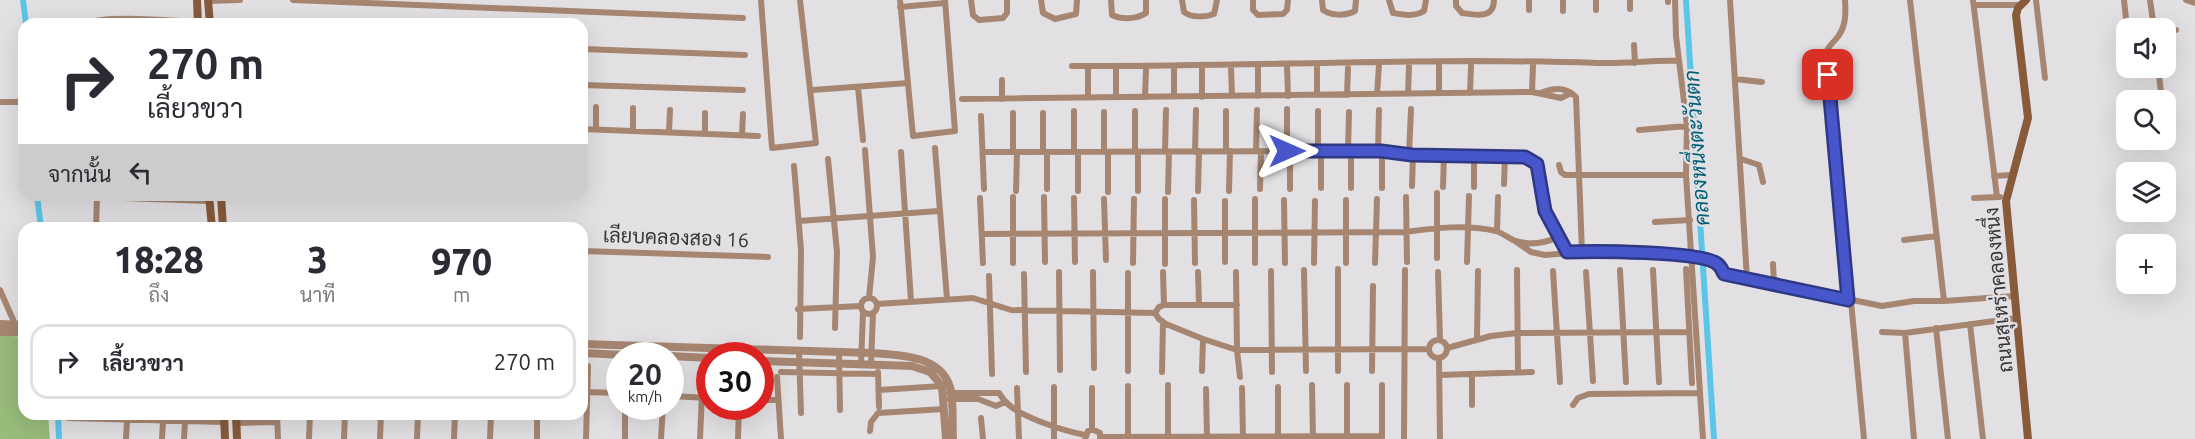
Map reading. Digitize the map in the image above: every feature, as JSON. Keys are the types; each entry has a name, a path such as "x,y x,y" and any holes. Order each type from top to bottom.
{"main road":[{"path":"197,0 198,18"},
{"path":"208,1 209,18"},
{"name":"ถนนสุเหร่าคลองหนึ่ง","path":"2023,2 2016,15 2028,118 2011,176 2001,197 2015,296 2028,439"},
{"path":"209,201 211,222"},
{"path":"221,201 223,222"},
{"path":"224,420 225,439"},
{"path":"236,420 237,439"}],"street":[{"path":"208,1 240,0"},
{"path":"293,0 743,18"},
{"path":"761,0 772,148 816,143 812,90 800,0"},
{"path":"971,0 973,15 979,20 1003,18 1007,13 1007,0"},
{"path":"1041,0 1043,13 1055,19 1076,14 1077,0"},
{"path":"1111,0 1112,15 1123,18 1142,16 1146,13 1146,0"},
{"path":"1182,0 1184,12 1187,15 1199,16 1214,14 1217,0"},
{"path":"1253,0 1252,10 1258,15 1286,13 1288,0"},
{"path":"1322,0 1325,12 1334,14 1355,11 1356,0"},
{"path":"1389,0 1393,13 1407,15 1424,11 1426,0"},
{"path":"1456,0 1456,6 1462,13 1484,15 1490,13 1494,8 1494,0"},
{"path":"1529,0 1529,10"},
{"path":"1563,0 1563,11"},
{"path":"1596,0 1596,10"},
{"path":"1630,0 1630,9"},
{"path":"1730,0 1747,279"},
{"path":"1845,0 1845,23 1836,39 1828,46 1827,51 1864,439"},
{"path":"1910,0 1944,302"},
{"path":"2036,0 2045,78"},
{"path":"2124,0 2126,18"},
{"path":"2150,0 2153,18"},
{"path":"2186,0 2195,3"},
{"path":"945,1 955,131 913,136 900,3 945,1"},
{"path":"1670,1 1687,126 1686,175 1694,258 1703,439"},
{"path":"1974,198 2001,197 1994,176 1973,3 2023,2"},
{"path":"1634,45 1635,63"},
{"path":"588,49 745,55"},
{"path":"1072,66 1428,60 1635,63 1679,61"},
{"path":"1377,94 1379,65"},
{"path":"1439,65 1439,93"},
{"path":"1532,92 1533,65"},
{"path":"1287,66 1288,96"},
{"path":"1317,66 1317,95"},
{"path":"1408,66 1408,94"},
{"path":"1470,93 1471,66"},
{"path":"1231,67 1232,96"},
{"path":"1088,68 1088,98"},
{"path":"1173,68 1174,97"},
{"path":"1202,68 1202,97"},
{"path":"1258,68 1258,96"},
{"path":"1347,95 1348,68"},
{"path":"1116,69 1116,98"},
{"path":"1145,97 1146,69"},
{"path":"1735,79 1762,82"},
{"path":"1002,80 1002,99"},
{"path":"812,90 908,83"},
{"path":"588,85 743,90"},
{"path":"858,87 863,140"},
{"path":"962,99 1540,93 1558,88 1576,97 1582,252"},
{"path":"0,102 18,101"},
{"path":"596,106 596,129"},
{"path":"633,108 633,131"},
{"path":"1287,109 1290,189"},
{"path":"1411,109 1412,186"},
{"path":"669,110 669,132"},
{"path":"1165,264 1166,110"},
{"path":"1196,110 1198,191"},
{"path":"1257,110 1260,189"},
{"path":"1379,110 1382,188"},
{"path":"1074,111 1077,191"},
{"path":"1136,111 1138,191"},
{"path":"1226,111 1229,191"},
{"path":"1318,111 1321,188"},
{"path":"1104,112 1108,192"},
{"path":"1349,112 1351,188"},
{"path":"705,113 705,134"},
{"path":"1013,113 1015,152 1013,262"},
{"path":"1043,113 1047,189"},
{"path":"742,135 743,114"},
{"path":"981,116 984,189"},
{"path":"1639,130 1687,126"},
{"path":"588,129 758,136"},
{"path":"935,148 947,299"},
{"path":"865,150 873,257 869,298"},
{"path":"983,152 1380,151 1411,155 1525,157 1537,164 1542,202 1567,252"},
{"path":"901,153 911,301"},
{"path":"1443,187 1444,155"},
{"path":"1474,156 1474,187"},
{"path":"1504,184 1505,156"},
{"path":"828,159 837,252 835,328"},
{"path":"1741,159 1759,165 1763,182"},
{"path":"1559,165 1563,174 1686,175"},
{"path":"794,166 801,250 798,309 800,337"},
{"path":"1994,176 2011,176"},
{"path":"1437,193 1437,258"},
{"path":"1467,262 1469,196"},
{"path":"1044,197 1045,262"},
{"path":"1406,197 1407,262"},
{"path":"1497,231 1498,197"},
{"path":"980,198 984,263"},
{"path":"1074,198 1075,262"},
{"path":"1104,199 1106,261"},
{"path":"1255,199 1255,263"},
{"path":"1375,263 1377,199"},
{"path":"1133,263 1134,200"},
{"path":"1194,200 1195,263"},
{"path":"1284,200 1285,263"},
{"path":"1346,200 1346,263"},
{"path":"96,222 97,201"},
{"path":"1225,201 1225,262"},
{"path":"1314,263 1315,201"},
{"path":"799,221 939,211"},
{"path":"1655,222 1690,220"},
{"path":"982,234 1406,232 1437,227 1468,228 1497,231 1531,252 1545,255 1582,252 1707,260 1719,265 1724,274 1881,306 1914,301 1944,302 2015,296"},
{"path":"1904,240 1937,236"},
{"path":"1514,240 1544,244 1558,237"},
{"name":"เลียบคลองสอง 16","path":"588,251 768,257"},
{"path":"1773,264 1774,285"},
{"path":"1686,268 1692,383"},
{"path":"1338,269 1338,371"},
{"path":"1304,270 1306,371"},
{"path":"1404,439 1405,270"},
{"path":"1517,270 1518,372"},
{"path":"1620,270 1626,382"},
{"path":"1653,270 1659,382"},
{"path":"1271,271 1272,372"},
{"path":"1477,339 1478,271"},
{"path":"1554,271 1560,382"},
{"path":"1093,272 1094,368"},
{"path":"1163,272 1164,305"},
{"path":"1198,272 1198,305"},
{"path":"1236,272 1237,350 1240,376"},
{"path":"1438,272 1440,340 1447,348 1445,355 1439,358 1432,356 1429,349 1432,342 1440,340"},
{"path":"1586,272 1593,381"},
{"path":"1059,273 1060,370"},
{"path":"1128,273 1128,371"},
{"path":"1024,274 1026,372"},
{"path":"988,276 992,374"},
{"path":"1372,286 1372,372"},
{"path":"0,290 15,324 0,324"},
{"path":"869,298 877,304 974,298 1011,310 1155,313 1163,322 1237,350 1429,349"},
{"path":"861,364 862,309 865,299 869,298"},
{"path":"877,304 873,313 872,353 878,374 879,407"},
{"path":"1155,313 1159,307 1164,305 1237,305"},
{"path":"798,309 834,306 862,309 868,314 873,313"},
{"path":"0,312 8,311"},
{"path":"1882,332 1905,333 2017,318"},
{"path":"1162,372 1163,322"},
{"path":"1970,324 1983,439"},
{"path":"1936,328 1948,439"},
{"path":"0,332 18,332"},
{"path":"1447,348 1477,339 1517,333 1689,332"},
{"path":"1905,333 1914,439"},
{"path":"1202,371 1203,339"},
{"path":"588,344 872,353 914,358 934,364 944,375 953,439"},
{"path":"799,351 801,413"},
{"path":"588,352 606,353"},
{"path":"839,352 840,410"},
{"path":"1439,358 1440,439"},
{"path":"774,361 912,366 930,372 946,394 944,409 946,439"},
{"path":"1439,375 1532,372"},
{"path":"781,439 779,374 878,374"},
{"path":"1472,374 1472,405"},
{"path":"1168,385 1168,437"},
{"path":"1311,385 1313,437"},
{"path":"1347,385 1347,437"},
{"path":"1092,429 1100,433 1100,438 1382,438 1382,385"},
{"path":"1128,386 1128,438"},
{"path":"1054,387 1054,439"},
{"path":"984,397 987,392 999,393 1005,402 1018,410 1054,427 1085,437 1092,429 1092,387"},
{"path":"1278,387 1278,437"},
{"path":"1017,388 1019,439"},
{"path":"1242,388 1243,438"},
{"path":"1206,389 1207,438"},
{"path":"879,390 984,397 992,406 1005,402"},
{"path":"588,392 606,393"},
{"path":"1573,405 1578,398 1589,394 1700,393"},
{"path":"870,431 871,422 878,413 944,409"},
{"path":"981,418 983,439"},
{"path":"126,439 127,420 185,422 204,420"},
{"path":"250,420 278,422 279,439"},
{"path":"309,439 310,420"},
{"path":"344,439 345,420"},
{"path":"380,439 381,420"},
{"path":"417,439 418,420"},
{"path":"454,420 454,439"},
{"path":"490,439 491,420"},
{"path":"537,420 537,439"},
{"path":"585,420 586,439"},
{"path":"625,420 625,439"},
{"path":"662,439 663,420"},
{"path":"700,439 703,420"},
{"path":"738,439 739,420"},
{"path":"162,439 163,421"},
{"path":"184,439 185,422"}],"green space":[{"path":"0,335 18,336 18,420 48,420 50,439 0,439"}],"waterway":[{"path":"23,0 25,18"},
{"name":"คลองหนึ่งตะวันตก","path":"1686,0 1714,439"},
{"path":"38,201 40,222"},
{"path":"58,420 59,439"}],"route":[{"path":"1287,151 1381,151 1412,155 1525,157 1537,164 1545,211 1567,252 1692,257 1715,262 1722,268 1724,274 1848,300 1828,75"}]}
